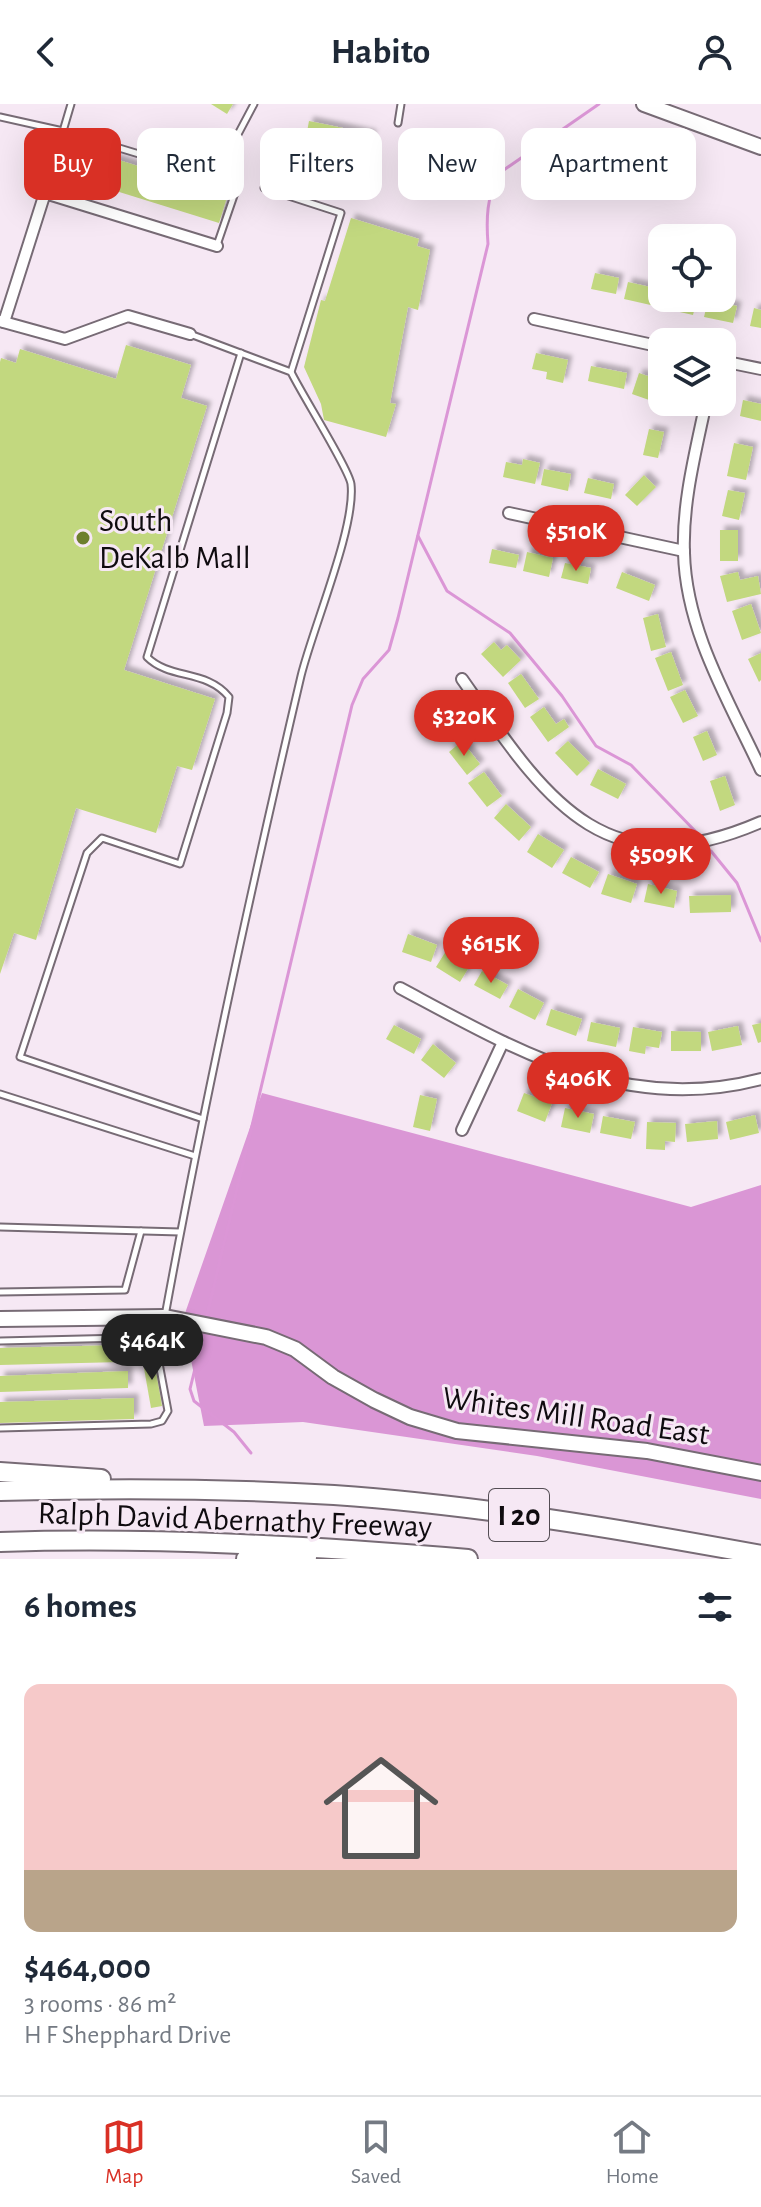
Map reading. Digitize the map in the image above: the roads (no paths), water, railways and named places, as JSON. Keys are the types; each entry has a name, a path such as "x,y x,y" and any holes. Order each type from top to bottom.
{"highway":[{"path":"0,1472 275,1492"},
{"name":"Ralph David Abernathy Freeway","path":"0,1491 275,1492 398,1501 521,1515 761,1555"},
{"name":"Ralph David Abernathy Freeway","path":"0,1542 117,1539 311,1546 468,1559"},
{"path":"246,1559 457,1559"}],"street":[{"path":"644,104 761,147"},
{"path":"43,200 2,322 65,339 128,316 190,334"},
{"path":"68,200 217,246"},
{"path":"534,319 648,344"},
{"path":"736,364 761,369"},
{"path":"703,416 692,467 684,551 702,646 761,770"},
{"path":"509,513 684,551"},
{"path":"462,679 523,766 546,793 610,836 645,844 688,846 720,839 761,822"},
{"path":"400,988 553,1066 646,1090 723,1089 761,1079"},
{"path":"462,1130 503,1042"},
{"name":"Whites Mill Road East","path":"0,1319 165,1317 266,1337 295,1349 333,1377 374,1400 410,1417 457,1431 647,1451 761,1473"}],"lane":[{"path":"64,128 71,104"},
{"path":"241,128 254,104"},
{"path":"398,123 401,104"},
{"path":"0,117 50,128"},
{"path":"121,149 238,184 217,246"},
{"path":"291,372 341,213 301,200"},
{"path":"0,334 2,322"},
{"path":"165,1317 195,1156 311,635 350,516 351,481 291,372 190,334"},
{"path":"203,1119 20,1057 87,853 102,838 180,864 229,697 218,683 155,665 147,657 241,353"},
{"path":"0,1094 195,1156"},
{"path":"0,1227 180,1232"},
{"path":"0,1292 125,1290 141,1231"},
{"path":"0,1341 124,1338 156,1347 168,1411 162,1421 151,1424 0,1428"}],"waterway":[{"path":"207,1315 352,705 363,679 389,650 398,618 488,244 489,200 498,174 599,104"},
{"path":"418,536 447,591 510,633 562,696 596,746 631,765 698,834"},
{"path":"711,851 737,883 761,941"},
{"path":"203,1336 190,1389 194,1401 234,1432 251,1453"}],"place":[{"name":"South DeKalb Mall","path":"83,538"}]}
